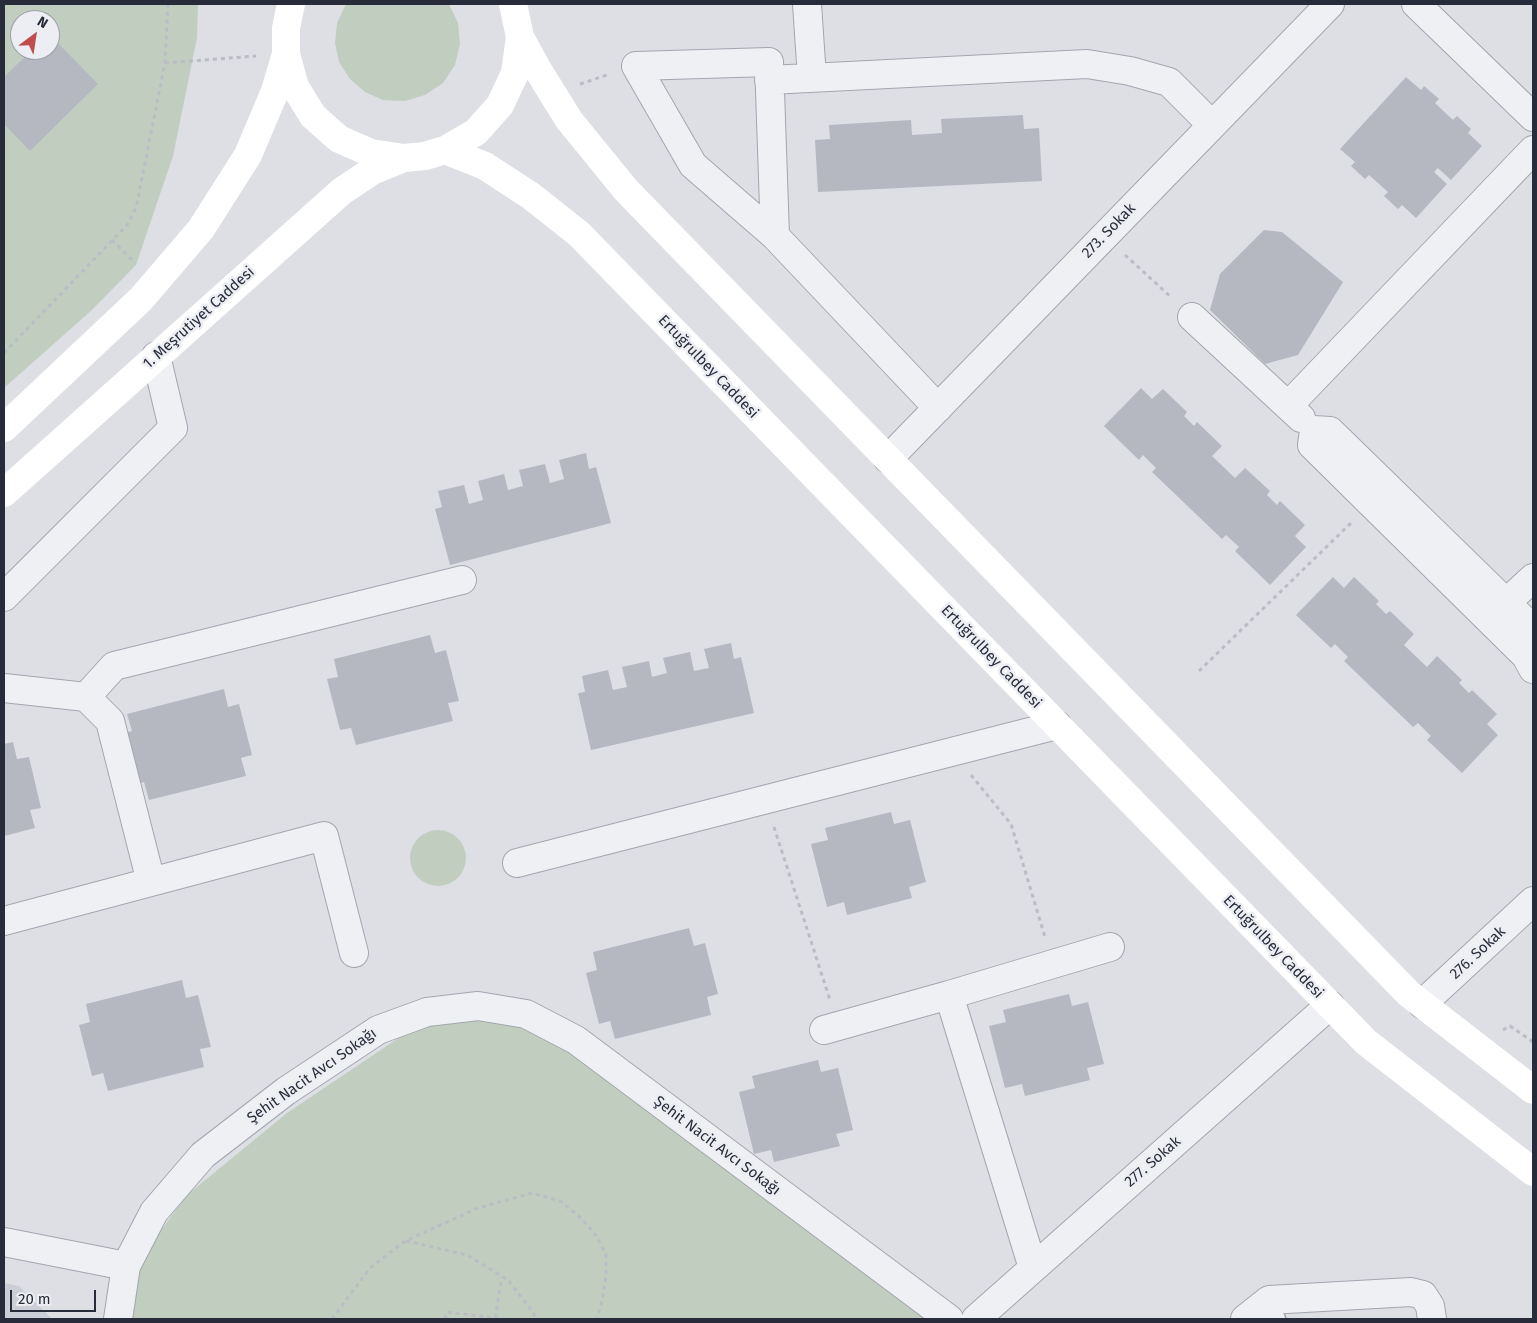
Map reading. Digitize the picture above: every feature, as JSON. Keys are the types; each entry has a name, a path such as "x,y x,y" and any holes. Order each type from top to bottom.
{"main road":[{"path":"291,4 286,28 286,54 295,87 313,116 339,139 370,153 404,158 425,156 445,150 476,132 500,105 515,73 520,37"},
{"path":"513,4 520,37 552,93 569,120 626,190 1402,986 1422,1004 1533,1090"},
{"path":"4,428 141,300 202,229 248,155 275,90 286,54"},
{"name":"Ertuğrulbey Caddesi","path":"445,150 485,166 531,196 579,234 1366,1042 1533,1172"},
{"name":"1. Meşrutiyet Caddesi","path":"4,493 342,191 372,171 404,158"}],"street":[{"path":"807,4 812,78"},
{"name":"273. Sokak","path":"888,459 1330,4"},
{"path":"1416,4 1533,117"},
{"path":"775,236 769,62 636,66 693,165 775,236 938,408"},
{"path":"769,80 1086,64 1130,71 1169,82 1212,125"},
{"path":"1288,406 1533,150"},
{"path":"1192,317 1314,430 1330,431 1497,611 1533,669"},
{"path":"4,598 173,428 156,356"},
{"path":"1314,430 1312,445 1372,504 1497,611 1533,629"},
{"path":"1497,611 1533,578"},
{"path":"86,697 114,666 462,580"},
{"path":"4,688 86,697 110,721 151,882"},
{"path":"517,863 1057,725"},
{"path":"4,921 324,836 354,952"},
{"name":"276. Sokak","path":"1422,1004 1533,901"},
{"path":"831,1028 1110,947"},
{"path":"949,995 1033,1268"},
{"name":"277. Sokak","path":"976,1319 1330,1005"},
{"name":"Şehit Nacit Avcı Sokağı","path":"118,1319 126,1266 154,1212 203,1154 286,1091 378,1030 427,1012 478,1006 526,1014 576,1040 948,1319"},
{"path":"4,1242 126,1266"},
{"path":"1245,1319 1273,1309 1411,1292 1423,1295 1430,1306 1432,1319"}],"path":[{"path":"4,353 127,225 136,208 165,63 168,4"},
{"path":"165,63 286,54"},
{"path":"552,93 636,66"},
{"path":"1105,236 1192,317"},
{"path":"1199,671 1372,504"},
{"path":"952,752 1011,824 1053,964"},
{"path":"765,800 831,1028"},
{"path":"332,1319 370,1268 405,1241 478,1208 532,1193 560,1202 582,1219 595,1234 606,1254 606,1276 602,1301 596,1319"},
{"path":"405,1241 467,1255 508,1280 536,1319"},
{"path":"495,1318 502,1277"},
{"path":"446,1319 447,1312 505,1319"}],"shaded area":[{"path":"4,1283 19,1286 52,1319 4,1319"}],"green space":[{"path":"4,4 198,4 197,38 173,156 136,265 92,310 4,388"},
{"path":"346,4 449,4 458,23 460,44 455,65 443,83 425,95 405,101 383,100 365,92 350,79 339,62 335,43 337,23"},
{"path":"433,830 443,830 458,838 464,847 466,858 464,869 458,878 443,886 433,886 422,881 415,874 410,863 410,853 415,842 422,835"},
{"path":"470,1016 505,1020 542,1033 927,1319 128,1319 140,1271 159,1233 187,1195 287,1113 403,1035 434,1023"}],"building":[{"path":"60,45 98,84 30,151 4,124 4,77 22,60 60,60"},
{"path":"1406,77 1421,90 1424,86 1439,99 1435,103 1453,120 1457,116 1471,129 1468,133 1482,146 1451,180 1438,168 1434,172 1447,184 1416,218 1402,205 1398,209 1384,196 1388,192 1369,175 1365,179 1351,166 1355,162 1340,149"},
{"path":"1023,115 1024,129 1039,128 1042,181 818,192 815,140 830,139 829,125 911,120 912,135 942,133 941,119"},
{"path":"1264,230 1282,232 1343,282 1298,355 1265,364 1210,310 1220,274"},
{"path":"1141,388 1152,399 1163,389 1187,412 1184,416 1194,426 1197,422 1222,446 1212,456 1235,478 1245,468 1270,491 1267,495 1277,505 1280,501 1305,525 1295,536 1306,547 1270,585 1235,551 1239,547 1226,535 1222,539 1152,472 1156,468 1143,455 1139,460 1104,426"},
{"path":"586,453 589,469 596,467 611,523 450,565 435,509 442,507 438,491 464,485 469,504 483,500 478,481 504,474 508,490 523,486 519,470 545,464 550,483 564,479 559,460"},
{"path":"1333,577 1344,588 1354,577 1379,601 1376,604 1386,614 1390,611 1414,634 1404,645 1427,667 1437,656 1462,680 1459,683 1469,693 1472,690 1497,714 1487,724 1498,735 1462,773 1427,740 1431,736 1418,723 1413,727 1344,661 1348,657 1335,644 1331,648 1296,615"},
{"path":"430,635 435,653 446,650 459,701 448,703 453,721 356,745 351,728 340,730 327,679 338,677 334,659"},
{"path":"731,643 734,659 741,657 754,713 591,750 578,693 585,692 582,676 608,670 613,690 627,687 622,667 649,661 652,677 667,673 663,658 690,652 694,671 709,668 704,649"},
{"path":"224,689 228,707 239,704 252,755 241,758 246,776 149,800 144,782 133,785 120,734 132,731 127,714"},
{"path":"13,742 17,759 29,757 41,808 30,810 35,828 4,836 4,744"},
{"path":"891,812 894,824 910,820 926,882 909,887 912,898 847,915 844,902 827,907 811,844 828,840 825,828"},
{"path":"689,928 694,946 705,943 718,994 707,997 711,1015 615,1039 610,1021 599,1024 586,973 597,970 593,952"},
{"path":"182,980 186,998 198,995 211,1047 200,1049 204,1067 108,1091 103,1073 92,1076 79,1025 90,1022 86,1004"},
{"path":"1069,994 1072,1006 1088,1002 1104,1064 1087,1068 1090,1080 1025,1096 1022,1084 1005,1088 989,1026 1006,1022 1003,1010"},
{"path":"818,1060 821,1072 838,1068 853,1130 836,1134 840,1146 774,1162 771,1150 754,1154 739,1092 755,1088 752,1076"}]}
